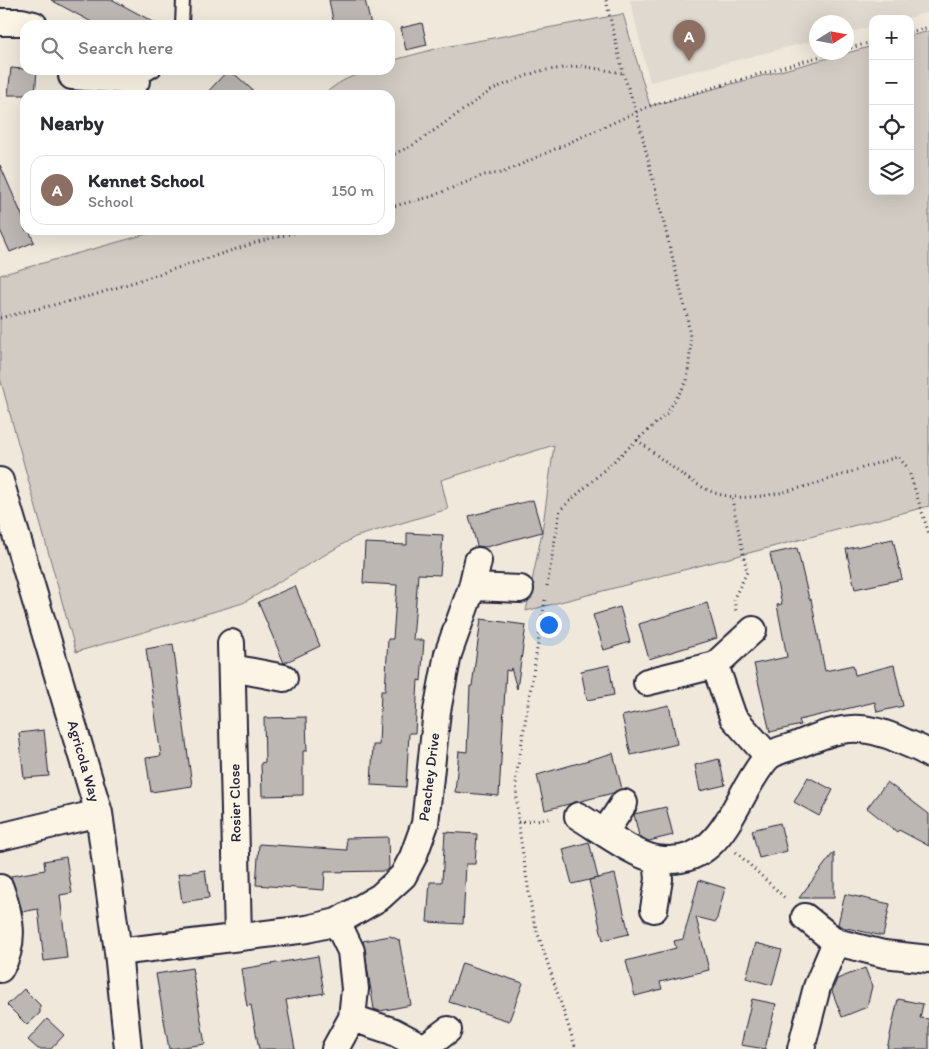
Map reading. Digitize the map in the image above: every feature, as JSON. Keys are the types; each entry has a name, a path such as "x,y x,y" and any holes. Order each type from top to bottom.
{"street":[{"path":"0,22 20,22"},
{"path":"70,80 145,75"},
{"name":"Agricola Way","path":"0,480 99,813 118,952 128,1049"},
{"name":"Peachey Drive","path":"118,952 307,929 337,922 380,897 403,876 425,824 437,711 448,654 472,587 478,561"},
{"path":"472,587 520,589"},
{"path":"647,682 715,665 747,636"},
{"name":"Rosier Close","path":"238,938 231,656 284,678"},
{"path":"715,665 733,717 768,756"},
{"path":"578,816 643,854 657,859 682,858 697,852 719,837 734,814 757,770 768,756 818,736 848,727 879,730 928,752"},
{"path":"605,832 624,803"},
{"path":"0,837 99,813"},
{"path":"654,909 659,879 657,859"},
{"path":"0,888 6,904 10,937 8,951 0,969"},
{"path":"805,917 836,942 884,954 929,959"},
{"path":"335,1049 352,1018 355,989 351,951 337,922"},
{"path":"801,1049 817,987 836,942"},
{"path":"352,1018 392,1031 425,1048 448,1030"}],"lane":[{"path":"182,0 182,20"}],"path":[{"path":"576,1049 533,919 518,822 516,778 560,510 666,413 687,381 691,344 687,316 606,0"},
{"path":"914,31 929,27"},
{"path":"854,47 869,43"},
{"path":"395,206 430,196 484,175 502,173 636,111 740,78 809,59"},
{"path":"395,154 414,144 493,89 539,71 581,66 623,72"},
{"path":"0,318 94,295 285,235"},
{"path":"638,440 709,491 732,498 782,493 898,457 908,468 929,534"},
{"path":"732,498 747,572 734,598 747,636"},
{"path":"518,822 578,816"},
{"path":"719,837 805,917"}],"shaded area":[{"path":"630,0 929,0 929,12 914,16 869,15 869,27 854,31 854,15 809,15 809,42 650,82"},
{"path":"623,14 650,106 821,60 854,60 854,51 869,47 869,195 914,195 914,35 929,31 929,506 526,611 542,532 554,445 441,480 448,509 355,537 243,603 76,652 0,378 0,275 143,235 395,235 395,90 330,90 346,79 357,75 395,75 395,60 439,48"}],"building":[{"path":"51,0 113,0 150,20 88,20"},
{"path":"329,0 365,0 370,20 333,20"},
{"path":"422,23 427,45 406,50 401,28"},
{"path":"11,68 20,69 20,75 37,75 35,90 20,90 20,95 8,95"},
{"path":"223,75 236,75 252,90 210,90"},
{"path":"0,165 20,211 20,235 31,235 34,242 10,252 0,230"},
{"path":"533,500 542,532 486,547 477,546 469,516"},
{"path":"407,533 443,535 440,575 418,574 413,640 424,640 421,681 418,680 415,733 409,733 406,787 371,785 373,745 379,745 381,691 385,691 388,639 393,639 397,585 363,583 365,543 407,545"},
{"path":"893,539 902,579 855,589 846,549"},
{"path":"797,548 809,599 811,599 825,671 853,665 855,675 894,665 903,706 877,712 875,702 799,720 801,725 770,732 754,664 787,657 777,605 782,604 770,554"},
{"path":"295,586 320,646 284,663 258,602"},
{"path":"707,603 717,638 649,659 639,624"},
{"path":"620,607 630,642 604,650 593,615"},
{"path":"481,619 526,625 517,689 511,668 510,671 506,670 499,796 455,792 459,751 467,752 470,686 472,686"},
{"path":"173,644 192,786 151,792 146,758 161,756 146,649"},
{"path":"609,665 614,695 587,700 581,671"},
{"path":"669,705 677,744 631,755 622,716"},
{"path":"306,717 307,751 303,751 303,795 262,796 261,763 265,762 264,718"},
{"path":"44,730 49,776 24,778 19,733"},
{"path":"613,753 622,789 545,810 537,775"},
{"path":"719,759 725,785 700,791 695,765"},
{"path":"808,777 833,790 819,816 794,802"},
{"path":"887,782 929,814 929,846 899,830 897,832 867,808"},
{"path":"666,807 673,835 649,841 639,836 634,814"},
{"path":"780,823 787,851 759,858 752,830"},
{"path":"445,832 477,834 475,864 466,864 463,924 427,922 430,882 442,882"},
{"path":"388,837 389,869 386,871 325,872 324,890 256,885 259,844 347,850 346,838"},
{"path":"589,842 598,878 572,884 563,849"},
{"path":"834,852 834,898 799,898"},
{"path":"66,857 72,893 60,895 67,958 44,961 38,909 22,912 11,876 45,870 44,861"},
{"path":"205,870 209,898 182,902 178,874"},
{"path":"615,874 629,934 603,940 589,880"},
{"path":"699,880 725,888 716,922 696,917 709,970 660,982 662,989 635,996 626,961 676,948 674,941 683,939"},
{"path":"845,894 890,904 883,936 842,927 838,924"},
{"path":"390,936 399,940 411,1005 380,1011 374,1009 363,941"},
{"path":"756,943 782,950 772,985 746,978"},
{"path":"318,956 324,993 286,1000 295,1049 259,1049 251,1005 247,1006 241,969"},
{"path":"462,963 523,983 509,1021 449,1002"},
{"path":"192,968 205,1044 169,1049 156,974"},
{"path":"865,968 872,986 867,1007 842,1017 832,991 837,979"},
{"path":"24,989 40,1005 40,1013 27,1025 7,1005"},
{"path":"752,999 776,1004 765,1049 741,1045"},
{"path":"898,999 923,1004 920,1018 929,1019 929,1049 887,1049"},
{"path":"47,1019 64,1035 51,1049 38,1049 28,1040"}],"place":[{"name":"Kennet School","path":"689,61"}]}
